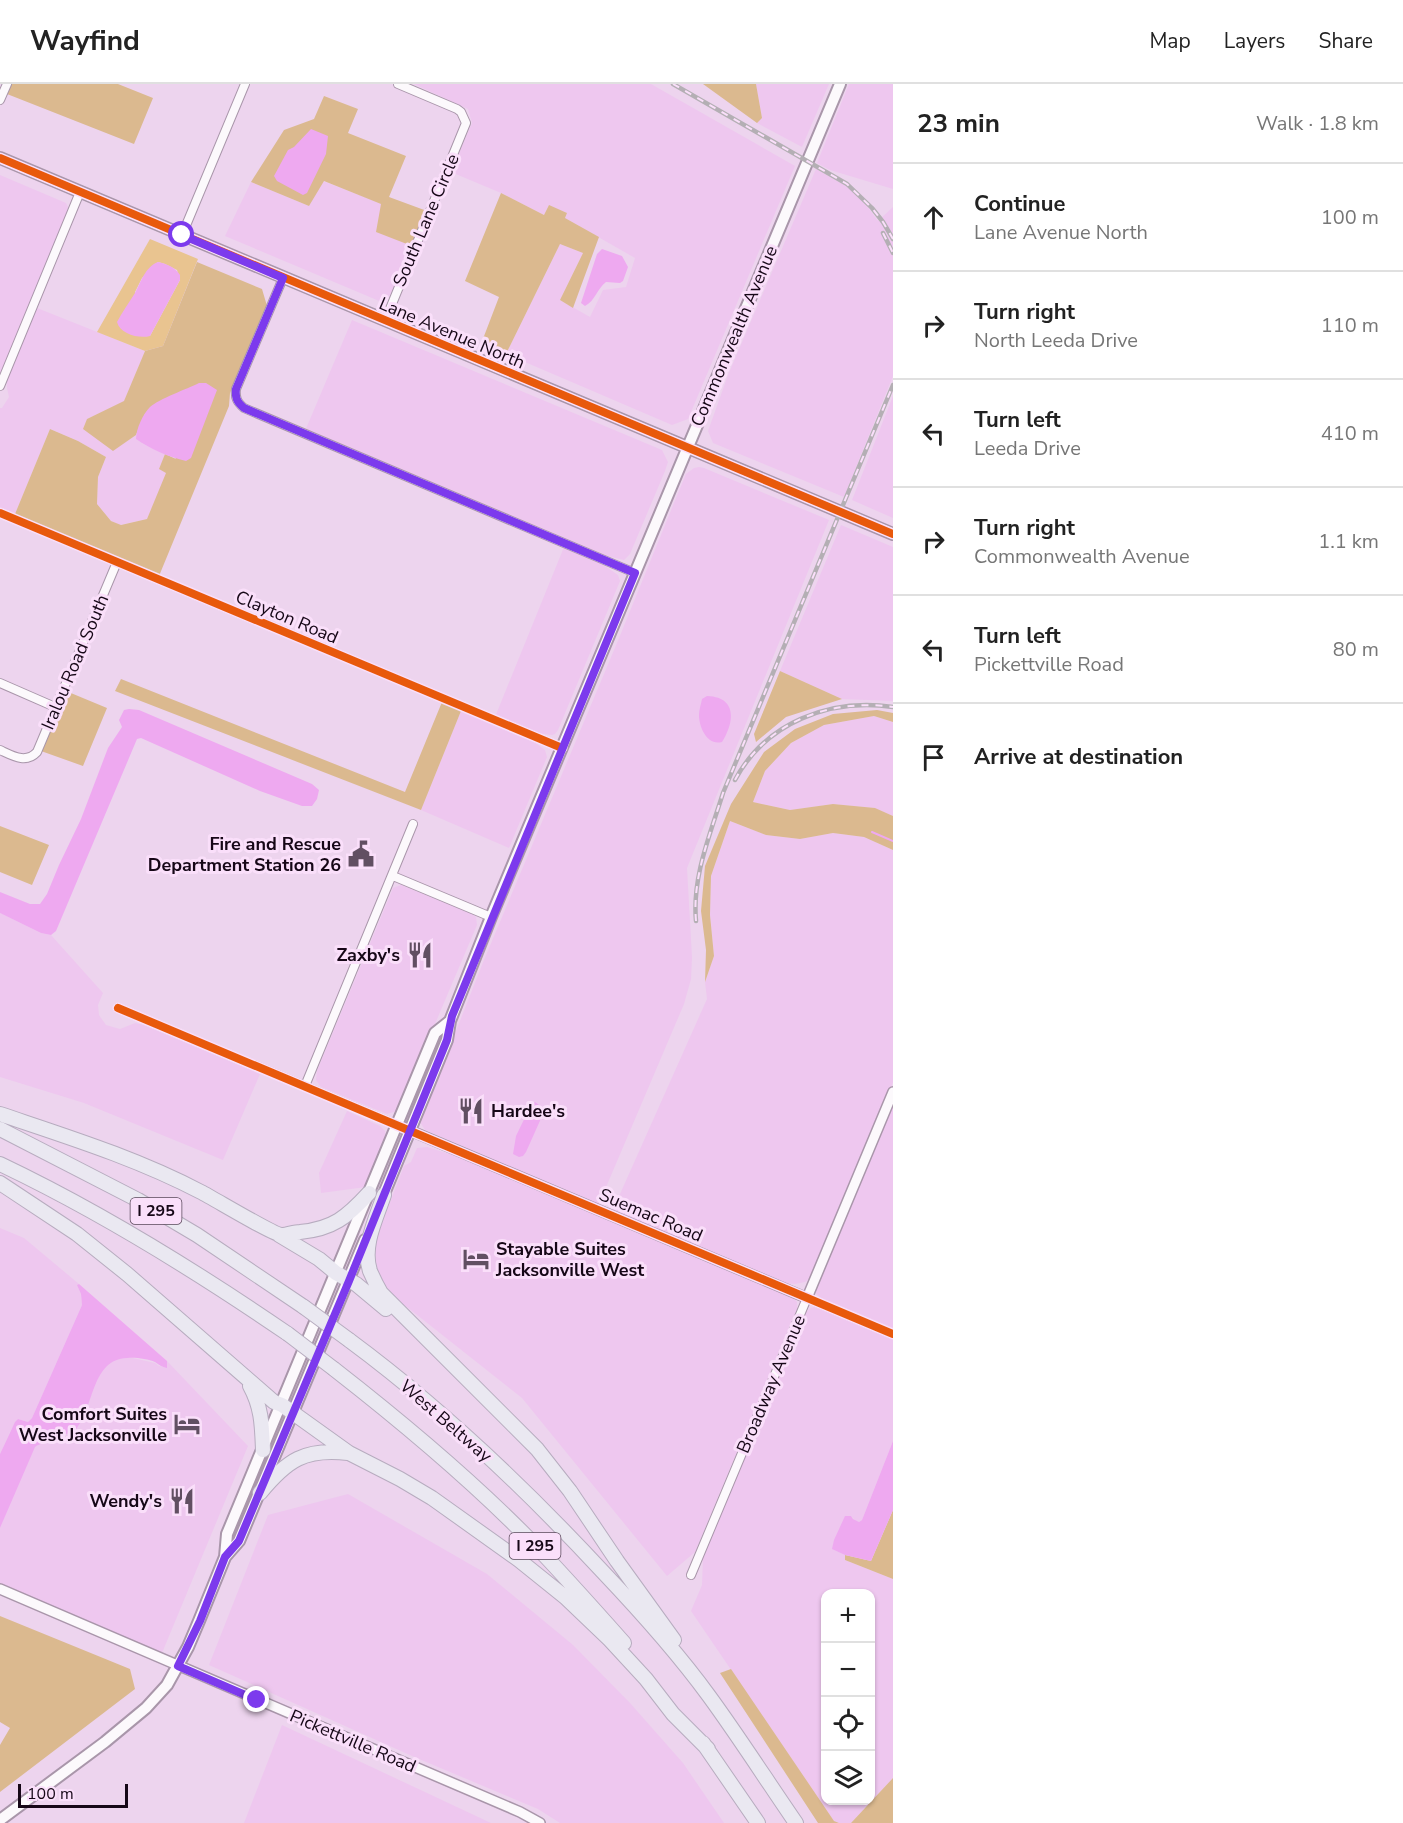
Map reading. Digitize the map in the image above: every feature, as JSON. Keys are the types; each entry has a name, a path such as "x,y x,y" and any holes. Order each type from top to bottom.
{"highway":[{"path":"0,1114 144,1165 219,1201 319,1259 336,1273 362,1288 465,1377"},
{"name":"West Beltway","path":"0,1129 138,1200 197,1235 303,1306 349,1340 460,1430 578,1544 638,1610 709,1695 796,1823"},
{"name":"West Beltway","path":"0,1164 75,1202 207,1280 288,1334 404,1424 527,1537 588,1602 628,1648 708,1749 758,1823"},
{"path":"0,1183 76,1234 127,1274 274,1402 349,1453 400,1479 463,1519 519,1560 565,1598 610,1640 673,1714 708,1749"},
{"path":"279,1235 313,1231 338,1222 354,1210 369,1193"},
{"path":"384,1195 369,1241 368,1258 370,1271 381,1293 537,1449 570,1491 685,1655 709,1695"},
{"path":"244,1377 257,1399 263,1450"},
{"path":"260,1493 284,1467 308,1454 328,1451 349,1453"}],"main road":[{"name":"Commonwealth Avenue","path":"0,1820 140,1714 167,1684 200,1621 225,1557 227,1534 263,1450 287,1409 349,1281 447,1040 450,1021 491,917 840,84"},
{"name":"Lane Avenue North","path":"0,158 893,534"},
{"name":"Commonwealth Avenue","path":"225,1557 239,1541 260,1493 287,1409 336,1273 435,1034 450,1021"}],"street":[{"path":"0,100 7,84"},
{"path":"182,235 245,84"},
{"name":"South Lane Circle","path":"385,321 466,123 457,109 398,84"},
{"path":"0,386 80,192"},
{"path":"283,278 236,389 235,397 238,403 264,417 635,573"},
{"name":"Clayton Road","path":"0,513 562,748"},
{"name":"Iralou Road South","path":"0,750 22,759 37,752 117,562"},
{"path":"0,684 55,707"},
{"path":"305,1086 413,824"},
{"path":"393,876 491,917"},
{"path":"118,1008 397,1125"},
{"name":"Broadway Avenue","path":"691,1575 893,1092"},
{"name":"Suemac Road","path":"397,1125 893,1334"},
{"name":"Pickettville Road","path":"0,1589 520,1812 540,1823"}],"shaded area":[{"path":"11,84 118,84 153,98 134,144 7,94"},
{"path":"414,84 651,84 795,166 688,419 672,425 506,354 560,244 583,253 560,300 590,317 603,290 626,287 635,258 565,218 567,213 549,206 544,215 501,193 451,172 472,123 468,109"},
{"path":"703,84 756,84 762,118 757,123"},
{"path":"756,84 829,84 802,147 757,123 762,118"},
{"path":"849,84 893,84 893,189 830,170 817,163"},
{"path":"324,96 358,109 348,133 406,156 389,197 427,211 412,246 376,232 381,204 324,181 309,206 251,182 284,130 314,119"},
{"path":"311,129 328,136 326,154 307,193 303,195 277,181 274,176 288,150 294,147"},
{"path":"816,169 848,187 878,221 893,207 893,376 844,497 713,443 708,431 728,375"},
{"path":"0,175 66,203 68,207 65,221 0,376"},
{"path":"323,181 382,204 412,246 389,297 384,303 225,236 251,182 309,206"},
{"path":"501,193 544,215 549,205 567,213 565,218 599,237 573,308 560,300 583,253 560,244 506,354 481,344 499,297 465,281"},
{"path":"150,239 198,259 163,346 145,351 97,332","holes":["158,262 177,270 180,280 150,336 135,292 142,278"]},
{"path":"602,249 622,256 628,267 623,281 620,283 606,282 585,306 581,303 597,254"},
{"path":"158,262 176,270 180,275 180,280 150,336 130,335 122,330 117,322 147,271"},
{"path":"197,262 262,289 267,306 230,393 229,406 159,576 15,514 50,429 106,457 98,477 97,504 111,521 121,525 147,519 166,473 159,469 165,454 176,459 145,414 136,435 113,451 83,429 87,419 124,401 145,351 163,346"},
{"path":"37,308 145,351 124,402 87,419 113,450 136,435 136,439 143,444 165,454 160,469 167,473 147,519 120,525 111,521 97,504 98,477 106,457 50,429 15,514 0,508 0,408 9,397 7,378"},
{"path":"352,320 662,450 668,462 630,554 624,560 590,552 305,431"},
{"path":"199,383 206,383 217,390 191,458 186,461 173,457 136,439 140,422 150,407 166,397"},
{"path":"893,396 893,518 852,500"},
{"path":"699,467 829,520 687,868 691,979 684,1004 598,1206 425,1130 420,1122 484,960 686,474"},
{"path":"841,525 893,547 893,701 842,699 780,671"},
{"path":"564,547 598,561 618,575 620,581 558,730 552,735 535,733 495,717"},
{"path":"780,671 842,699 786,717 756,742 754,734"},
{"path":"121,679 405,792 442,702 461,711 421,810 115,691"},
{"path":"66,691 107,708 83,766 41,751"},
{"path":"707,696 717,697 724,701 731,712 729,727 722,742 708,738 700,725 700,707 702,699"},
{"path":"124,710 139,710 312,784 319,790 317,799 312,806 302,806 260,791 141,738 137,739 56,931 51,935 41,933 0,913 0,892 30,904 40,904 47,894 81,819 108,748 122,727 119,720"},
{"path":"877,710 893,713 893,722 874,716 824,725 791,743 765,771 753,802 790,810 833,804 875,808 893,816 893,850 864,837 833,833 800,839 766,835 730,821 711,876 710,915 714,956 705,982 706,950 701,911 705,866 731,804 764,752 795,729 833,714"},
{"path":"461,711 530,739 545,750 547,757 509,848 421,810"},
{"path":"874,716 893,722 893,816 874,808 833,804 790,810 753,802 765,771 791,743 824,725"},
{"path":"730,821 766,835 800,839 833,833 864,837 893,850 893,1082 813,1276 805,1282 795,1284 782,1283 612,1212 707,999 705,982 714,956 710,915 711,876"},
{"path":"0,826 49,845 32,885 0,872"},
{"path":"401,885 472,914 476,917 477,925 401,1104 397,1111 387,1114 321,1087 316,1080 317,1071 393,888"},
{"path":"0,913 41,933 51,935 103,993 98,1005 99,1015 106,1025 120,1029 135,1023 144,1025 260,1074 223,1160 84,1103 0,1077"},
{"path":"893,1101 893,1329 820,1298 816,1293 816,1286"},
{"path":"535,1102 543,1108 543,1114 526,1152 519,1157 513,1154 516,1136 531,1105"},
{"path":"347,1111 380,1126 385,1131 386,1140 366,1187 321,1193 319,1173"},
{"path":"427,1147 459,1157 600,1215 790,1295 797,1302 797,1309 695,1552 667,1576 522,1398 407,1307 390,1298 375,1271 377,1268 375,1252 377,1236 404,1166 411,1162 417,1148"},
{"path":"0,1228 24,1238 79,1284 77,1285 82,1305 32,1418 28,1422 18,1419 0,1454"},
{"path":"79,1284 167,1361 167,1368 141,1358 116,1360 107,1366 95,1385 83,1419 77,1428 35,1447 0,1528 0,1454 15,1422 18,1419 28,1422 32,1418 82,1305 77,1285"},
{"path":"817,1306 893,1338 893,1441 862,1520 856,1521 851,1516 833,1549 845,1555 845,1560 893,1579 893,1778 875,1797 875,1589 821,1589 821,1802 691,1611 702,1585 703,1557 805,1313"},
{"path":"128,1357 167,1367 167,1361 248,1446 162,1653 0,1584 0,1528 30,1454 43,1442 77,1428 87,1411 88,1402 103,1367 112,1360"},
{"path":"893,1441 893,1510 871,1561 845,1555 832,1549 845,1516 851,1516 859,1522 862,1520"},
{"path":"348,1494 487,1574 573,1645 630,1703 683,1763 724,1823 560,1823 538,1809 412,1756 209,1665 268,1515"},
{"path":"893,1510 893,1579 845,1560 845,1555 871,1561"},
{"path":"0,1616 130,1669 135,1689 0,1792 0,1745 10,1728 0,1722"},
{"path":"731,1669 821,1805 834,1821 839,1823 818,1823 720,1673"},
{"path":"282,1725 491,1823 244,1823"},
{"path":"893,1778 893,1823 851,1823 868,1805 875,1805 875,1797"},
{"path":"823,1805 868,1805 851,1823 834,1821"}],"waterway":[{"path":"872,832 893,841"}],"railway":[{"path":"673,84 847,184 872,208 893,239"},
{"path":"883,233 893,253"},
{"path":"696,921 695,905 699,872 723,793 893,385"},
{"path":"735,780 748,760 764,743 782,729 802,718 846,706 893,707"}],"cycle path":[{"path":"0,158 893,534"},
{"path":"0,513 562,748"},
{"path":"118,1008 893,1334"}],"place":[{"name":"Fire and Rescue Department Station 26","path":"361,854"},
{"name":"Zaxby's","path":"420,955"},
{"name":"Hardee's","path":"471,1111"},
{"name":"Stayable Suites Jacksonville West","path":"476,1259"},
{"name":"Comfort Suites West Jacksonville","path":"187,1424"},
{"name":"Wendy's","path":"182,1501"}],"route":[{"path":"182,235 283,278 236,389 235,397 244,408 635,573 491,917 450,1021 447,1040 349,1281 239,1541 225,1557 200,1621 178,1666 257,1700"}]}
